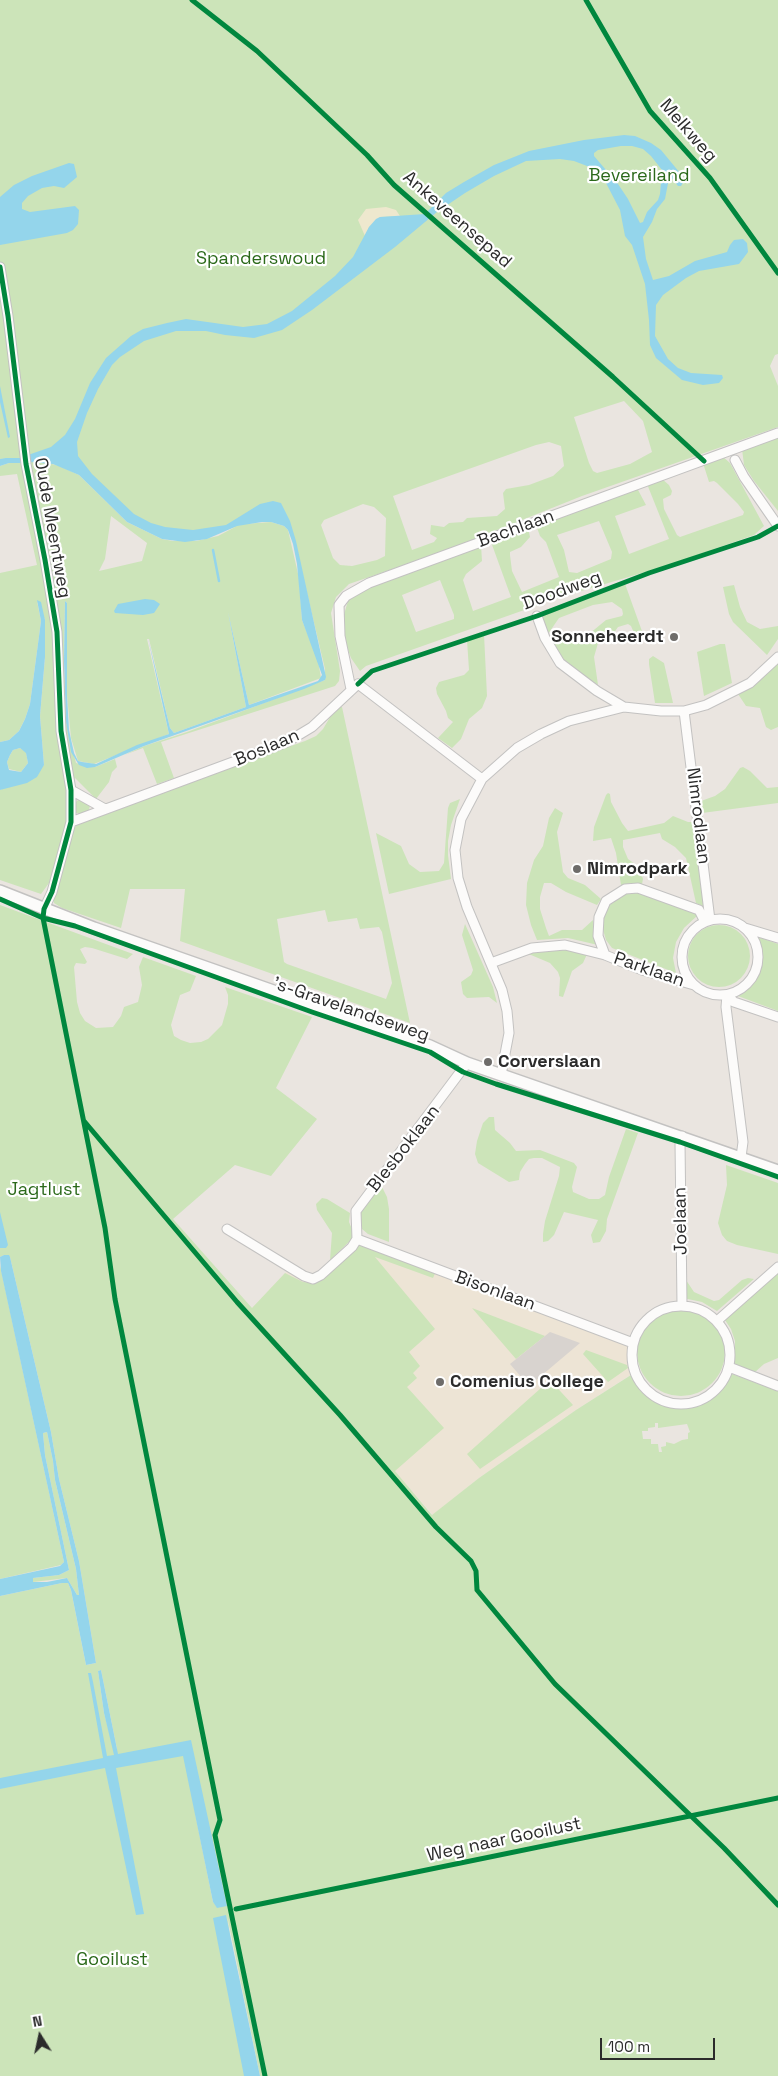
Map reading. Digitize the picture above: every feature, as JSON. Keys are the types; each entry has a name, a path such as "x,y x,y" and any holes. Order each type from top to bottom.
{"street":[{"name":"Oude Meentweg","path":"0,267 8,316 26,464 57,632 61,731 72,790 71,822 52,892 44,909"},
{"name":"Bachlaan","path":"351,689 340,636 339,605 346,596 369,582 778,433"},
{"path":"735,460 744,478 778,526"},
{"path":"537,616 545,638 560,663 597,692 624,708"},
{"path":"502,1075 508,1026 502,990 467,907 458,878 455,850 461,819 482,779 517,748 569,721 624,708 684,711 706,704 750,683 778,657"},
{"path":"351,689 358,684 482,779"},
{"name":"Boslaan","path":"71,822 292,740 312,727 351,689"},
{"name":"Nimrodlaan","path":"684,711 708,921"},
{"path":"72,790 105,809"},
{"name":"Parklaan","path":"605,954 598,936 599,917 606,901 625,889 638,888 700,910 708,921"},
{"name":"'s-Gravelandseweg","path":"0,891 44,909 430,1046 467,1063 778,1170"},
{"path":"745,928 754,939 759,953 758,967 751,980 741,990 727,995 706,993 694,985 686,975 682,963 682,950 694,929 708,921 723,919 778,938"},
{"name":"Parklaan","path":"491,963 532,948 566,945 605,954 642,970 694,985"},
{"path":"727,995 734,1002 778,1017"},
{"path":"727,995 726,1007 742,1142 741,1157"},
{"name":"Blesboklaan","path":"357,1239 356,1211 467,1063"},
{"name":"Joelaan","path":"682,1136 680,1142 682,1306"},
{"path":"227,1229 304,1276 313,1279 321,1275 352,1248 357,1239"},
{"name":"Bisonlaan","path":"357,1239 634,1343"},
{"path":"717,1321 778,1267"},
{"path":"682,1306 701,1310 717,1321 725,1331 730,1355 729,1367 723,1380 715,1390 703,1398 690,1403 676,1403 663,1400 646,1389 635,1372 632,1354 640,1328 651,1316 666,1308 682,1306"},
{"path":"729,1367 778,1386"}],"shaded area":[{"path":"357,1239 633,1343 632,1355 635,1372 576,1410 479,1478 433,1515 252,1308 285,1273 293,1269 313,1279"},
{"path":"550,1332 580,1343 529,1386 510,1364"}],"green space":[{"name":"Spanderswoud","path":"0,0 778,0 778,354 775,355 770,366 778,386 778,427 582,496 442,552 349,584 336,597 331,613 340,671 339,681 335,686 161,742 174,778 157,784 143,748 124,755 325,680 325,669 293,534 282,518 244,524 271,522 284,526 288,530 299,578 302,620 318,660 321,678 249,705 228,612 246,707 174,733 170,728 149,639 147,639 169,734 94,764 78,761 71,738 67,695 67,603 65,601 66,722 76,763 95,767 115,759 117,767 112,772 109,782 96,799 75,778 68,787 67,820 49,883 41,894 0,880 0,790 44,765 40,716 45,657 45,620 37,601 41,621 30,704 19,731 9,740 0,742 0,573 37,565 17,474 0,476 0,466 9,463 22,463 21,458 0,459","holes":["624,401 643,421 652,452 630,464 597,473 593,471 589,463 574,417","549,442 561,446 564,466 553,476 529,485 506,489 503,493 505,509 497,516 467,518 463,522 449,523 444,527 431,525 430,534 437,538 434,542 412,550 393,496","46,460 76,469 148,531 213,534 235,527 218,536 196,541 162,539 127,522 79,475 60,466 33,462","363,504 374,507 386,518 385,556 377,560 352,566 340,565 333,558 321,525 324,520","111,516 147,543 142,561 99,571 105,559"]},
{"path":"778,436 778,511 744,465 742,449"},
{"path":"722,456 730,463 764,526 754,535 669,565 561,597 366,666 360,671 351,658 346,644 342,621 348,601 357,592 453,555 481,545 482,561 466,574 463,580 473,611 511,597 491,542 528,528 530,537 521,547 510,552 512,571 522,592 559,577 546,542 540,536 536,525 637,488 646,505 615,516 629,554 669,539 647,484 662,479 669,485 672,491 671,495 663,499 664,509 677,535 680,537 743,515 744,512 738,504 717,483 714,481 709,482 703,463","holes":["599,521 612,552 611,559 577,573 569,572 564,550 557,535","440,580 454,619 416,632 402,595"]},
{"path":"624,581 643,634 641,636 634,633 628,624 618,627 611,637 598,643 594,657 598,685 571,667 552,643 560,633 568,632 581,636 589,634 606,620 622,616 622,609 612,602 593,605 559,618 548,634 539,613"},
{"path":"734,585 740,607 747,622 760,629 778,626 778,639 767,655 733,622 729,614 723,587"},
{"path":"484,634 487,696 482,708 469,719 461,739 452,748 438,738 453,722 448,718 436,688 439,682 464,675 469,670 467,640"},
{"path":"725,644 732,683 704,696 697,652"},
{"path":"653,656 664,663 673,703 655,703 649,664 649,659"},
{"path":"778,660 778,727 771,730 766,727 760,708 746,706 736,691"},
{"path":"336,707 342,707 410,1023 180,941 185,889 130,889 121,928 62,908 54,903 53,898 69,842 76,825 80,821 305,741 316,736 323,729","holes":["325,910 328,922 357,918 360,929 379,927 382,932 392,983 386,999 284,962 277,919"]},
{"path":"20,748 26,752 28,763 21,772 9,769 7,762 13,750"},
{"path":"743,767 750,771 767,788 778,787 778,803 702,813 701,801 715,796 725,789 740,768"},
{"path":"608,793 622,823 628,831 664,823 673,816 688,822 694,822 705,907 696,903 686,858 675,847 662,839 660,833 623,840 623,847 628,859 639,867 643,879 642,884 621,885 616,853 611,838 593,841 594,827"},
{"path":"460,799 451,825 448,841 451,879 389,894 376,833 401,846 409,864 420,872 439,871 444,863 448,808 450,803"},
{"path":"78,800 90,805 89,810 82,815 74,812 75,803"},
{"path":"555,808 563,813 557,832 563,872 568,878 585,885 601,899 597,905 566,892 551,883 544,883 540,897 540,909 549,936 562,930 582,930 593,920 594,934 598,945 568,938 537,940 531,925 526,905 527,883 534,860 543,846 549,818"},
{"path":"637,892 698,915 684,928 676,942 673,958 676,973 612,948 606,940 602,926 607,907 626,893"},
{"path":"0,905 133,954 127,959 92,948 85,947 80,949 87,962 85,964 76,963 74,967 77,1002 80,1013 85,1021 96,1028 113,1027 121,1016 124,1007 138,1002 142,985 139,967 143,957 196,976 190,991 180,995 171,1025 174,1036 181,1040 190,1043 201,1042 208,1039 222,1025 228,1004 228,995 225,987 312,1017 276,1088 317,1119 271,1176 235,1165 173,1219 252,1308 285,1273 303,1282 316,1283 359,1244 437,1269 433,1278 375,1257 435,1329 409,1352 420,1366 413,1373 417,1378 407,1387 444,1428 395,1471 432,1515 479,1478 576,1410 631,1375 636,1385 648,1396 658,1403 673,1407 690,1407 709,1400 721,1390 732,1374 778,1391 778,2076 260,2076 227,1915 251,2076 0,2076 0,1596 68,1583 86,1665 96,1663 79,1561 10,1257 4,1255 0,1257","holes":["655,1423 658,1423 658,1428 687,1424 690,1432 688,1433 688,1439 674,1444 666,1442 666,1446 661,1447 662,1452 659,1452 658,1444 651,1444 651,1439 643,1439 642,1431 648,1431 648,1428 655,1427","101,1670 117,1749 114,1750 104,1713 98,1671","195,1813 218,1908 213,1902"]},
{"path":"465,924 493,987 497,1003 489,997 467,998 463,994 461,982 471,975 473,970 462,935"},
{"path":"713,925 725,925 741,934 748,944 750,956 748,968 741,978 725,987 713,987 702,982 693,973 688,962 688,950 693,939 702,930"},
{"path":"758,937 778,944 778,1011 738,996 751,987 760,970 762,954"},
{"path":"564,948 588,952 583,963 572,971 563,997 559,996 560,978 558,972 550,963 531,955 520,955 538,950"},
{"path":"489,1117 494,1117 495,1130 516,1151 540,1150 574,1163 577,1167 572,1187 573,1192 589,1199 599,1199 605,1195 609,1177 626,1129 638,1133 607,1219 606,1231 600,1242 593,1243 591,1235 598,1220 564,1212 554,1235 548,1241 543,1242 545,1221 560,1167 542,1158 529,1159 520,1172 519,1180 509,1182 478,1163 475,1154 477,1141 483,1123"},
{"path":"726,1165 778,1183 778,1254 737,1245 727,1241 722,1235 718,1223 727,1185"},
{"path":"381,1185 387,1197 389,1209 389,1242 368,1234 359,1223 361,1211"},
{"path":"322,1198 350,1213 349,1222 354,1234 354,1237 330,1260 332,1233 317,1210 316,1204"},
{"path":"0,1265 64,1562 61,1565 0,1579"},
{"path":"778,1269 778,1358 764,1364 754,1373 735,1366 735,1341 731,1329 723,1317"},
{"path":"754,1279 717,1311 702,1302 683,1298 686,1280 694,1292 714,1301 719,1300 742,1280"},
{"path":"472,1308 545,1336 516,1359"},
{"path":"681,1308 698,1311 712,1321 722,1335 725,1352 722,1369 712,1383 698,1393 681,1396 664,1393 650,1383 640,1369 637,1352 640,1335 650,1321 664,1311"},
{"path":"586,1350 627,1365 628,1368 608,1382 583,1354"},
{"path":"550,1380 573,1405 480,1469 467,1454"},
{"path":"47,1432 55,1480 76,1569 79,1595 77,1595 67,1578 33,1582 33,1578 59,1575 69,1570 45,1455 43,1433"}],"sand":[{"path":"386,207 396,210 400,216 380,217 369,227 365,236 358,220 366,209"}],"water":[{"path":"624,135 635,136 661,150 680,173 684,181 681,186 678,186 671,177 669,178 665,199 657,209 643,237 646,259 653,280 669,276 695,261 727,252 734,240 743,239 747,243 748,252 739,264 699,271 663,295 656,305 655,336 668,359 678,368 691,373 722,375 723,378 719,383 703,385 682,380 656,358 650,345 645,284 632,245 625,236 620,210 606,183 587,166 574,161 560,159 526,161 494,176 465,193 437,212 395,247 312,310 282,330 254,338 206,331 176,331 144,341 120,357 112,365 98,389 77,442 78,456 92,474 134,514 151,523 165,527 193,530 226,525 260,504 273,501 281,503 290,521 296,541 326,677 325,680 304,689 144,746 95,767 87,768 79,765 71,752 66,722 65,601 67,603 69,730 74,753 78,761 96,764 137,745 169,734 148,638 170,728 174,733 246,707 228,612 249,705 318,681 322,675 302,620 297,564 293,544 288,530 284,526 271,522 262,522 237,526 207,539 185,542 162,539 127,522 79,475 53,464 29,462 28,455 51,447 65,435 75,419 90,383 106,358 131,336 143,329 167,323 186,319 243,327 267,324 292,311 335,276 353,257 369,227 376,219 380,217 425,214 446,193 494,165 529,151 584,140","holes":["632,146 643,149 662,170 658,200 647,212 643,222 640,223 618,184 594,156 594,153 598,150"]},
{"path":"69,163 74,164 77,177 64,188 54,186 42,188 28,196 22,203 22,209 30,212 75,206 79,210 78,224 73,230 67,233 0,245 0,197 14,185 32,176"},
{"path":"0,386 10,437 8,438 0,402"},
{"path":"21,458 22,463 9,463 0,466 0,459"},
{"path":"145,599 154,600 160,604 154,613 143,615 115,613 114,611 118,604"},
{"path":"37,600 41,602 45,620 45,657 40,716 44,765 37,777 27,783 0,790 0,742 9,740 19,731 25,719 30,704 41,621","holes":["20,748 26,753 28,763 21,772 9,770 7,762 13,750"]},
{"path":"0,1212 8,1245 6,1248 0,1248"},
{"path":"9,1255 10,1257 79,1561 96,1663 86,1665 68,1583 0,1596 0,1579 60,1566 64,1562 1,1271 0,1257","holes":["47,1432 55,1480 76,1569 79,1595 77,1595 67,1578 47,1582 33,1582 33,1578 59,1575 69,1570 45,1455 43,1433"]},
{"path":"101,1670 118,1754 191,1740 227,1906 217,1908 213,1902 183,1756 116,1768 144,1914 136,1915 105,1768 0,1789 0,1778 103,1758 88,1673 91,1673 107,1756 114,1755 104,1713 98,1671"},
{"path":"226,1915 260,2076 244,2076 213,1918"}],"waterway":[{"path":"213,550 219,581"}],"cycle path":[{"name":"Ankeveensepad","path":"192,0 257,51 367,155 394,185 613,377 704,461"},
{"name":"Melkweg","path":"586,0 650,111 710,178 778,273"},
{"path":"0,267 8,316 26,464 57,632 61,731 71,790 71,822 52,892 44,909 43,918 105,1228 115,1299 220,1820 215,1835 265,2076"},
{"name":"Doodweg","path":"358,684 372,671 537,616 649,573 758,537 778,526"},
{"path":"0,899 43,918 75,926 312,1012 430,1052 463,1072 496,1084 680,1142 778,1177"},
{"path":"84,1121 237,1302 340,1415 436,1527 471,1561 476,1571 477,1590 555,1684 724,1848 778,1905"},
{"name":"Weg naar Gooilust","path":"236,1909 778,1798"}],"place":[{"name":"Sonneheerdt","path":"674,637"},
{"name":"Nimrodpark","path":"577,869"},
{"name":"Corverslaan","path":"488,1062"},
{"name":"Comenius College","path":"440,1382"}],"park label":[{"name":"Bevereiland","path":"639,176"},
{"name":"Jagtlust","path":"44,1190"},
{"name":"Gooilust","path":"112,1960"}]}
